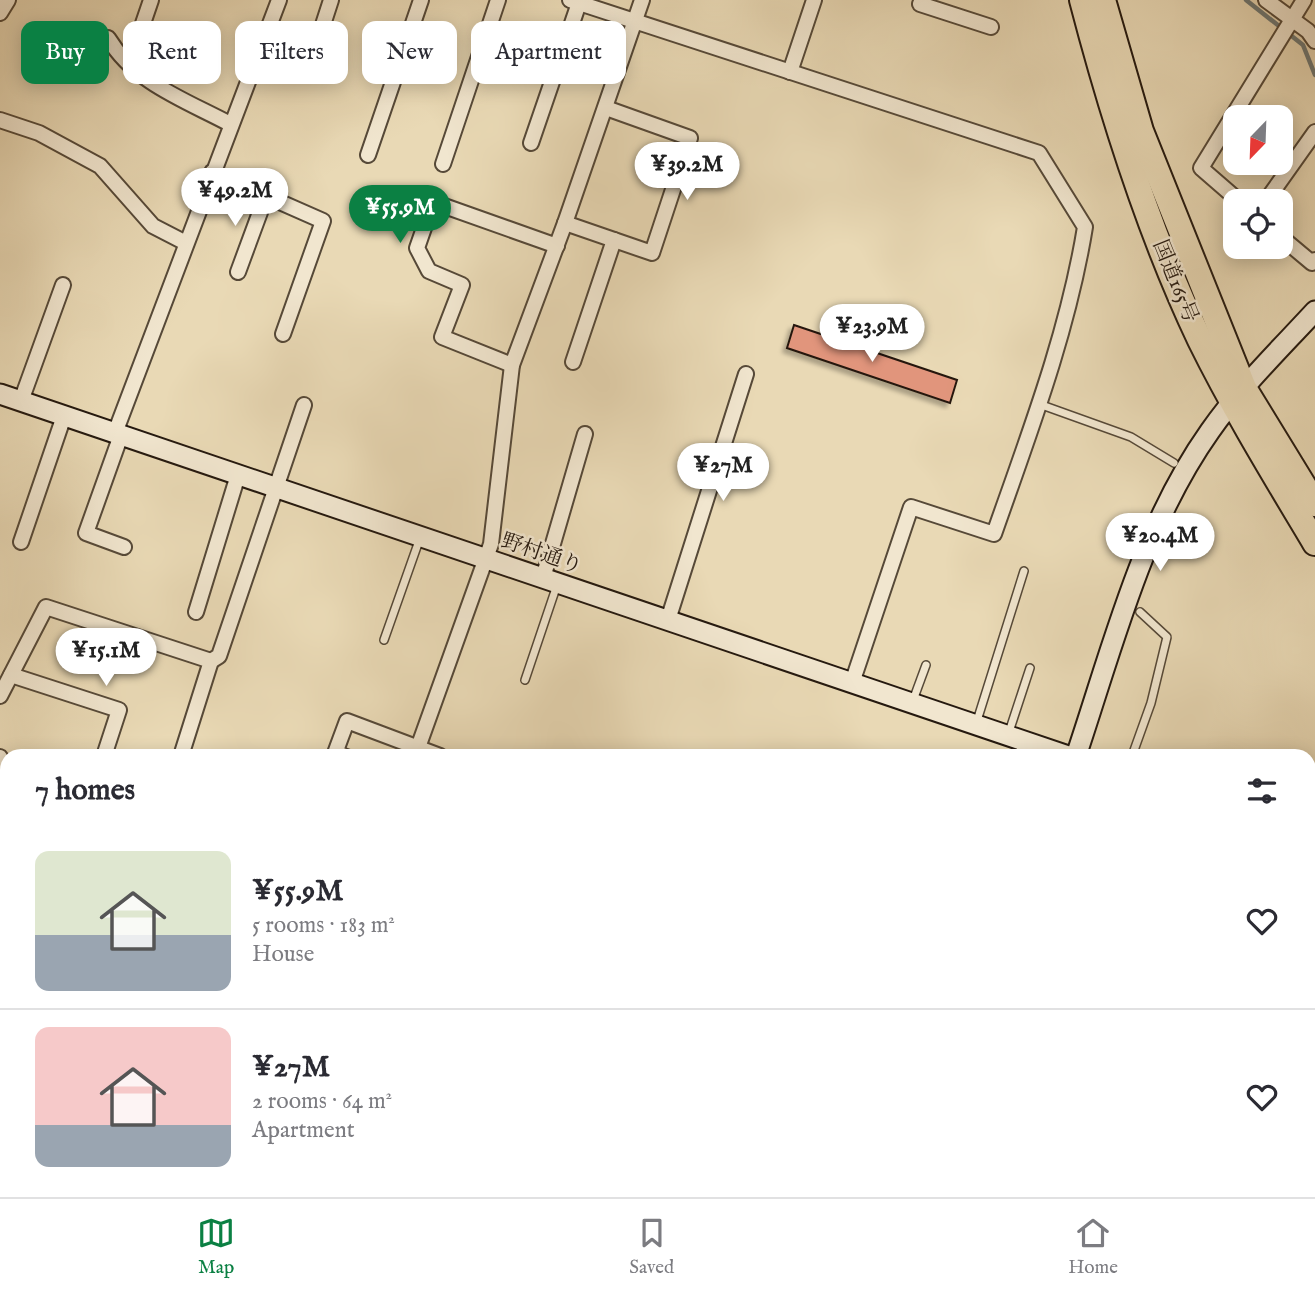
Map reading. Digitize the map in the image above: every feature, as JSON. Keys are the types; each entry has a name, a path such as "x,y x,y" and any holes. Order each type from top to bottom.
{"highway":[{"name":"国道165号","path":"1082,0 1112,107 1176,284 1238,395 1315,543"},
{"name":"国道165号","path":"1103,0 1141,131 1238,395 1315,504"}],"street":[{"path":"0,13 8,0"},
{"path":"144,21 151,0"},
{"path":"124,547 86,533 186,243 279,0"},
{"path":"324,21 331,0"},
{"path":"368,155 421,0"},
{"path":"443,164 498,0"},
{"path":"417,749 491,544 512,365 557,246 642,0"},
{"path":"790,72 814,0"},
{"path":"922,0 920,4 991,27"},
{"path":"1266,0 1308,31 1315,41"},
{"path":"1225,189 1200,168 1304,0"},
{"path":"531,143 575,1 1039,153 1085,227 1078,271 1039,404 994,534 911,507 852,683"},
{"path":"109,40 121,60 136,74 230,124"},
{"path":"565,223 652,253 690,138 606,108"},
{"path":"0,120 39,133 100,166 153,226 186,243"},
{"path":"1275,189 1315,132"},
{"path":"212,172 323,221 283,334"},
{"path":"238,272 266,196"},
{"path":"512,365 442,337 461,285 429,271 418,248 433,202 557,246"},
{"path":"573,362 614,240"},
{"path":"1293,247 1312,264 1315,260"},
{"path":"21,401 63,285"},
{"path":"1078,749 1125,612 1159,523 1185,470 1238,395 1315,311"},
{"path":"668,620 746,374"},
{"name":"野村通り","path":"0,394 1047,749"},
{"path":"183,749 211,661 219,656 304,405"},
{"path":"21,542 64,416"},
{"path":"551,580 585,434"},
{"path":"196,611 238,475"},
{"path":"0,696 46,607 211,661"},
{"path":"10,675 119,710 106,749"},
{"path":"336,749 347,720 412,749"},
{"path":"424,731 436,749"}],"lane":[{"path":"1039,404 1131,437 1174,463"},
{"path":"384,640 421,537"},
{"path":"976,725 1024,571"},
{"path":"525,680 551,580"},
{"path":"1135,749 1151,703 1167,637 1140,612"},
{"path":"911,703 926,666"},
{"path":"1008,736 1030,668"}],"building":[{"path":"794,325 957,380 950,403 787,348"}],"waterway":[{"path":"1246,0 1303,45 1315,75"}]}
